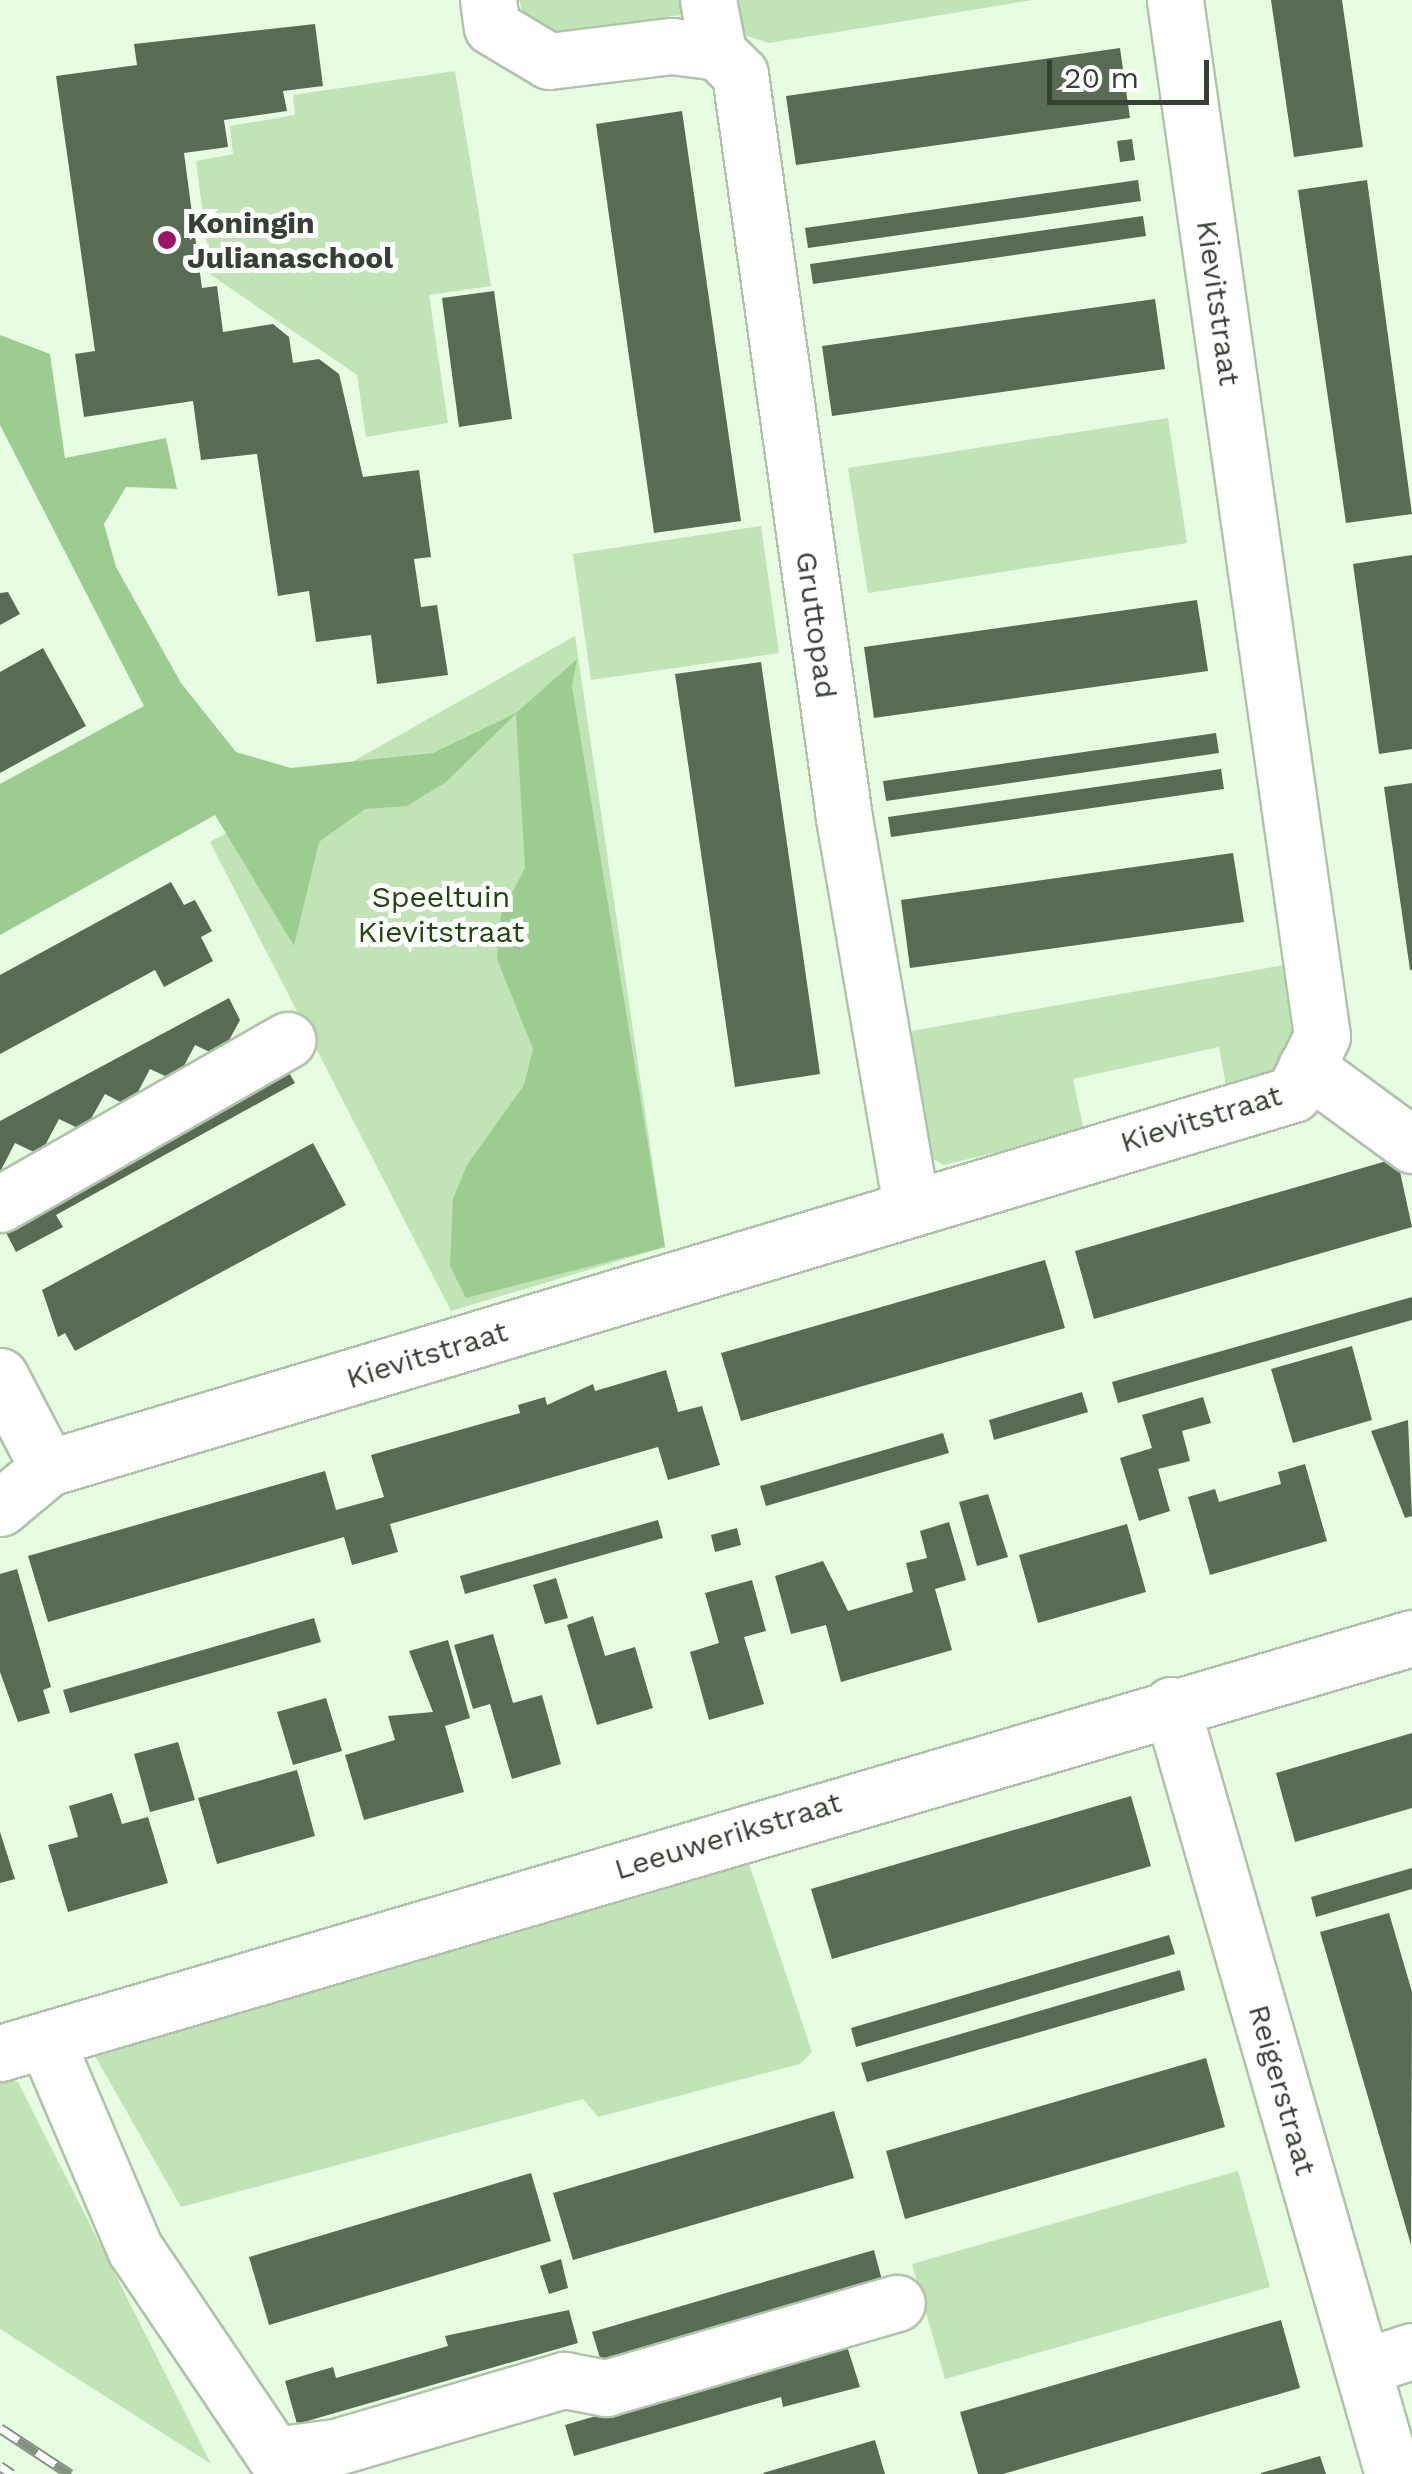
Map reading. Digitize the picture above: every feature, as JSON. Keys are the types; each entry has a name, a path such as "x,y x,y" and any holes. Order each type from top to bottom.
{"street":[{"name":"Gruttopad","path":"488,0 492,27 549,61 672,46 713,26 740,74 844,818 911,1206"},
{"name":"Kievitstraat","path":"0,1508 48,1468 1293,1094 1322,1036 1175,0"},
{"path":"0,1204 288,1040"},
{"path":"1306,1067 1412,1145"},
{"path":"0,1376 48,1468"},
{"name":"Leeuwerikstraat","path":"897,2303 606,2388 564,2380 336,2447 274,2455 135,2249 24,2048 1170,1705 1412,1638"},
{"name":"Reigerstraat","path":"1170,1705 1387,2359 1394,2474"}],"green space":[{"path":"519,0 1033,0 769,43 682,15 550,32 522,11"},
{"path":"455,71 491,286 429,295 448,423 366,437 357,375 211,275 196,161 233,154 230,126 295,115 293,95"},
{"path":"0,335 50,354 65,458 166,438 177,489 126,487 104,524 116,567 181,683 236,752 291,768 433,753 516,713 577,659 572,686 665,1247 466,1298 450,1266 453,1199 467,1165 524,1085 533,1049 497,959 501,914 525,868 516,714 446,782 407,806 365,809 319,842 294,946 215,815 0,935 0,784 144,706 0,425"},
{"path":"1168,418 1187,543 868,593 848,468"},
{"path":"761,526 779,653 591,680 573,554"},
{"name":"Speeltuin Kievitstraat","path":"575,636 665,1247 451,1311 210,842"},
{"path":"1284,965 1296,1029 1274,1071 1226,1086 1219,1047 1073,1079 1084,1131 944,1165 919,1151 900,1033"},
{"path":"748,1861 812,2052 800,2064 598,2117 583,2099 181,2207 95,2056 128,2040"},
{"path":"0,2078 18,2082 211,2464 0,2329"},
{"path":"1238,2171 1270,2287 945,2379 912,2264"}],"building":[{"path":"1271,0 1342,0 1363,147 1294,157"},
{"path":"315,24 323,86 283,91 287,111 224,120 228,147 184,153 202,288 217,286 223,332 273,324 289,337 293,363 319,359 339,374 363,477 419,470 431,557 414,559 421,607 437,605 448,675 377,684 371,635 316,642 309,591 278,596 257,454 201,460 193,401 84,417 75,354 95,351 56,76 137,65 134,44"},
{"path":"1120,48 1130,118 796,165 786,96"},
{"path":"682,111 741,521 654,533 596,124"},
{"path":"1132,139 1135,160 1120,162 1117,141"},
{"path":"1138,180 1141,201 808,248 805,228"},
{"path":"1367,180 1412,514 1346,523 1298,190"},
{"path":"1143,216 1146,236 813,284 810,264"},
{"path":"494,291 512,419 459,427 442,298"},
{"path":"1155,299 1165,369 832,416 822,346"},
{"path":"1412,555 1412,749 1379,754 1353,564"},
{"path":"8,592 20,614 0,625 0,593"},
{"path":"1197,600 1208,671 874,718 864,647"},
{"path":"43,648 86,726 0,773 0,672"},
{"path":"761,662 820,1074 735,1087 675,674"},
{"path":"1216,733 1219,753 886,801 883,781"},
{"path":"1221,769 1224,789 891,837 888,817"},
{"path":"1412,783 1412,970 1410,970 1384,787"},
{"path":"1233,853 1244,922 910,968 901,900"},
{"path":"171,882 184,905 195,900 212,931 201,937 213,961 164,987 155,970 0,1054 0,975"},
{"path":"229,998 240,1020 220,1057 195,1045 176,1081 150,1069 130,1107 105,1094 84,1131 59,1119 40,1155 15,1143 0,1172 0,1121"},
{"path":"285,1066 295,1083 56,1215 63,1227 16,1252 0,1221"},
{"path":"313,1143 346,1205 75,1351 65,1333 58,1337 42,1290"},
{"path":"1397,1158 1412,1227 1094,1319 1075,1251"},
{"path":"1045,1260 1065,1328 741,1421 721,1353"},
{"path":"1412,1297 1412,1320 1118,1403 1112,1382"},
{"path":"1352,1346 1372,1420 1293,1443 1271,1369"},
{"path":"666,1370 678,1412 702,1406 720,1465 668,1480 658,1447 390,1524 398,1552 352,1565 344,1537 48,1622 28,1556 325,1471 336,1510 384,1497 371,1455 520,1413 518,1405 545,1397 547,1405 593,1384 595,1391"},
{"path":"1082,1392 1088,1412 994,1440 989,1420"},
{"path":"1203,1397 1211,1423 1182,1431 1190,1461 1158,1469 1170,1511 1139,1521 1120,1458 1152,1448 1142,1415"},
{"path":"1408,1420 1412,1516 1405,1518 1371,1431"},
{"path":"943,1433 949,1453 766,1506 760,1486"},
{"path":"1305,1464 1327,1541 1210,1575 1188,1497 1215,1489 1219,1502 1281,1484 1278,1472"},
{"path":"988,1494 1008,1557 977,1566 959,1502"},
{"path":"658,1520 663,1538 465,1594 460,1576"},
{"path":"949,1522 966,1580 935,1589 952,1650 841,1682 826,1625 791,1634 775,1576 823,1561 848,1611 913,1592 906,1563 927,1558 920,1531"},
{"path":"1127,1524 1146,1592 1038,1623 1019,1555"},
{"path":"737,1528 741,1545 715,1552 711,1535"},
{"path":"17,1569 51,1687 43,1690 50,1713 18,1722 0,1672 0,1574"},
{"path":"556,1578 568,1618 545,1624 533,1585"},
{"path":"752,1580 766,1631 744,1637 764,1704 709,1720 690,1652 719,1643 705,1593"},
{"path":"593,1616 605,1656 635,1647 653,1708 597,1725 567,1625"},
{"path":"314,1618 321,1642 70,1713 63,1690"},
{"path":"493,1634 513,1703 542,1695 561,1764 512,1779 490,1704 473,1709 454,1645"},
{"path":"448,1640 470,1718 445,1726 464,1792 364,1820 345,1755 395,1740 388,1716 433,1712 409,1651"},
{"path":"326,1698 342,1751 293,1765 277,1712"},
{"path":"1412,1733 1412,1808 1295,1842 1276,1773"},
{"path":"178,1742 195,1800 150,1812 134,1754"},
{"path":"297,1770 315,1836 217,1864 198,1798"},
{"path":"112,1793 122,1824 148,1817 168,1883 68,1912 48,1845 78,1837 69,1806"},
{"path":"1131,1796 1151,1866 832,1959 811,1889"},
{"path":"0,1832 15,1879 0,1883"},
{"path":"1412,1868 1412,1889 1316,1917 1311,1897"},
{"path":"1389,1913 1412,1992 1411,2245 1320,1932"},
{"path":"1169,1935 1175,1954 856,2047 851,2028"},
{"path":"1180,1970 1185,1990 867,2082 861,2063"},
{"path":"1206,2058 1225,2127 905,2219 886,2151"},
{"path":"834,2111 854,2178 573,2260 553,2193"},
{"path":"531,2173 551,2241 269,2325 249,2257"},
{"path":"874,2250 882,2280 601,2361 592,2332"},
{"path":"561,2259 568,2288 549,2294 540,2266"},
{"path":"569,2310 578,2343 297,2424 285,2381 333,2367 336,2378 448,2346 445,2336"},
{"path":"1281,2320 1300,2388 1003,2474 978,2474 960,2412"},
{"path":"846,2343 860,2387 783,2407 781,2397 574,2456 565,2425"},
{"path":"875,2440 885,2474 763,2473"},
{"path":"1320,2456 1326,2474 1261,2474 1261,2473"}],"railway":[{"path":"0,2428 70,2474"},
{"path":"0,2466 12,2474"}],"place":[{"name":"Koningin Julianaschool","path":"167,240"}]}
